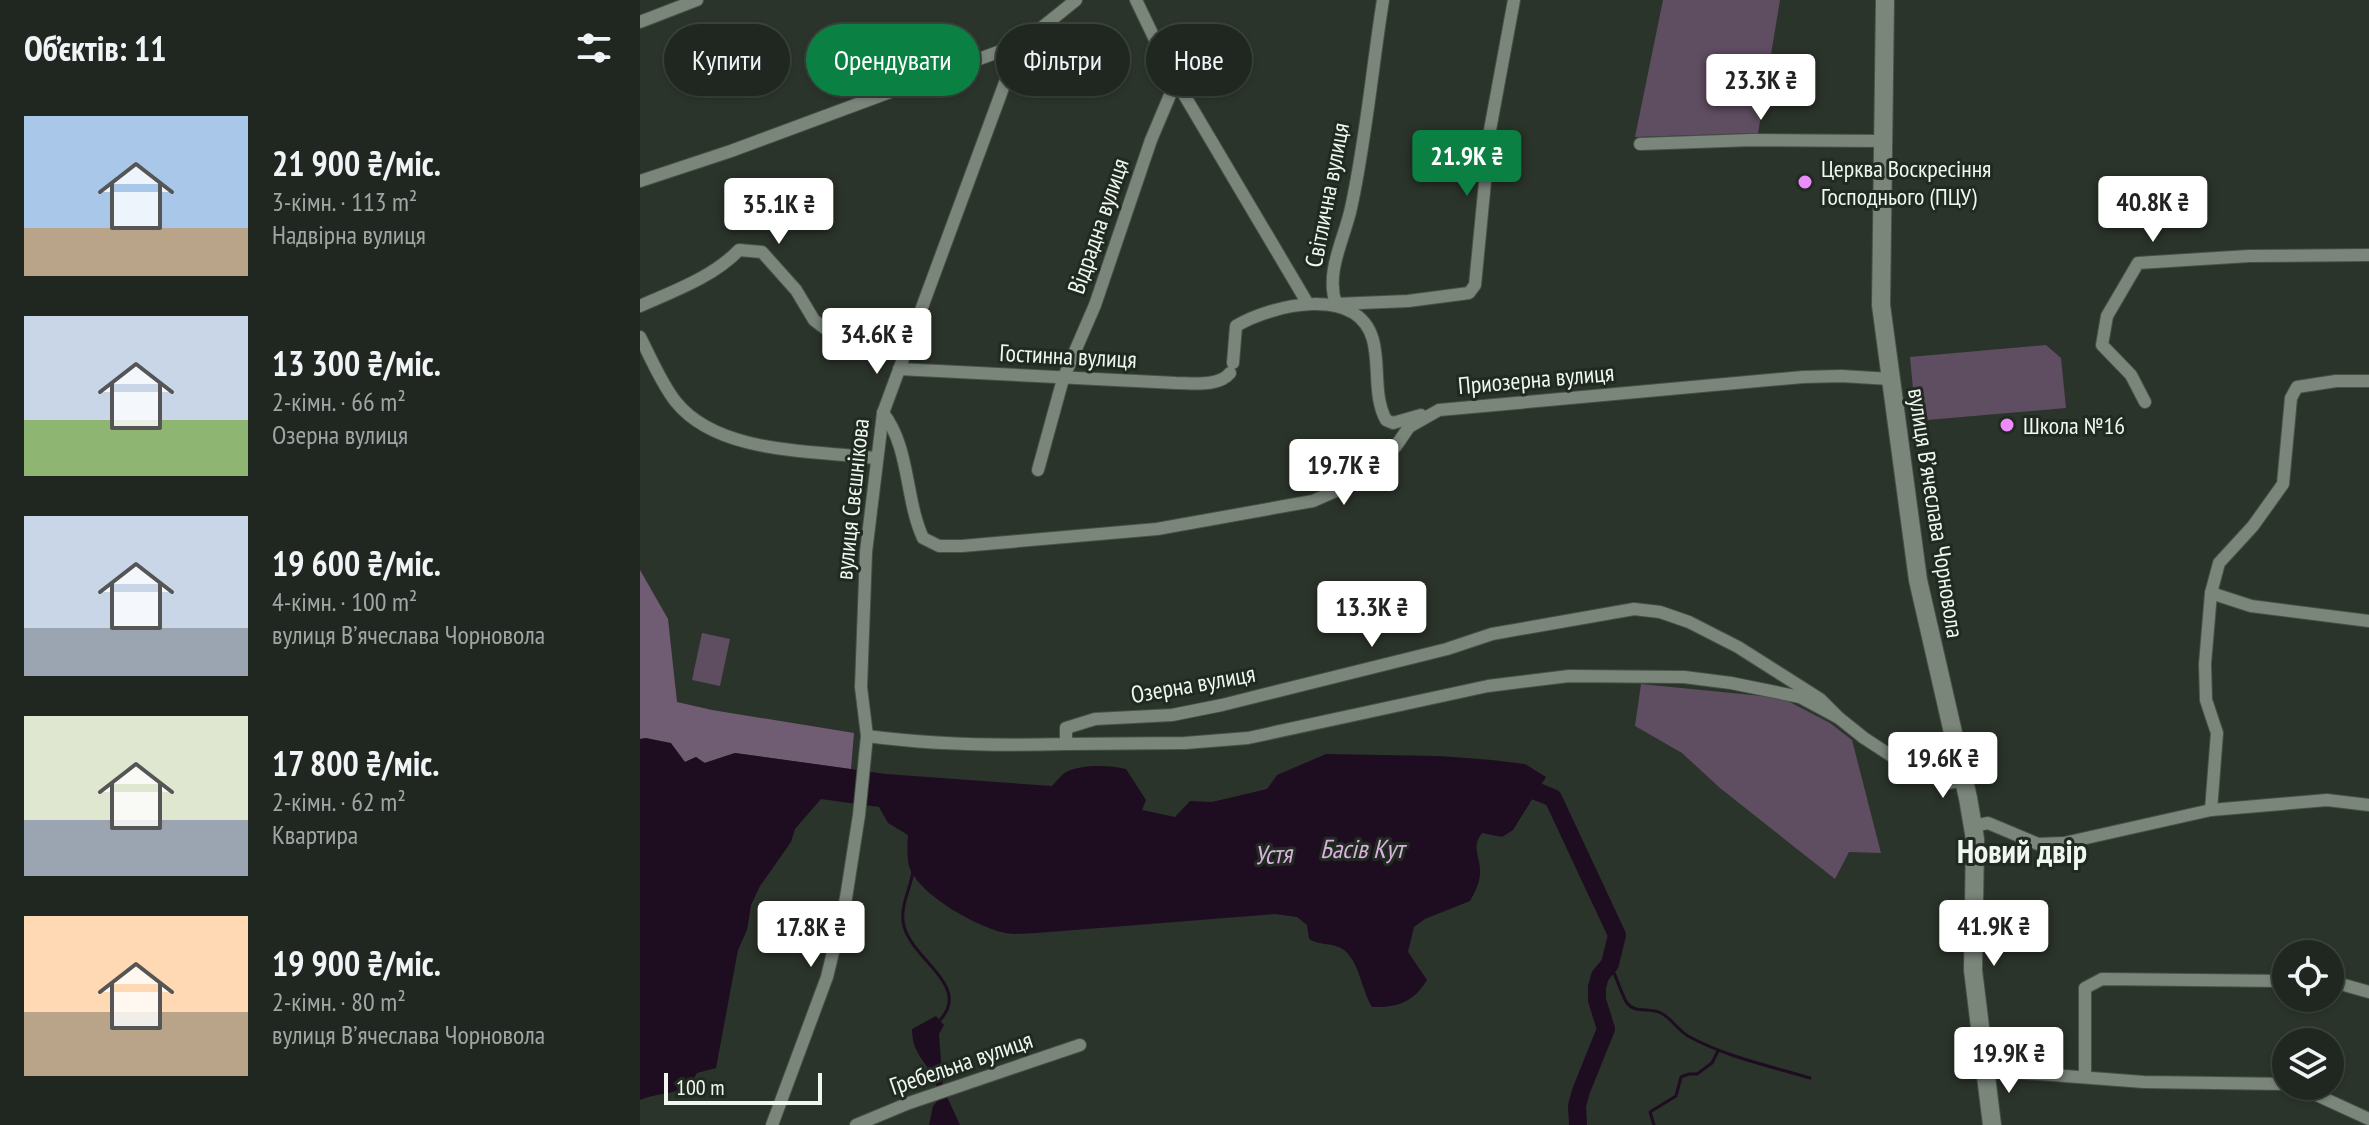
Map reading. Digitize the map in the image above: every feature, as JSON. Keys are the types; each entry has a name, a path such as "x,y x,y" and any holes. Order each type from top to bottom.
{"main road":[{"name":"вулиця Вʼячеслава Чорновола","path":"1885,0 1879,284 1918,580 1973,826 1976,868 1973,970 1992,1125"}],"street":[{"path":"640,22 697,0"},
{"path":"1046,24 1076,0"},
{"path":"1136,0 1148,24"},
{"name":"Світлична вулиця","path":"1336,304 1331,290 1333,270 1351,209 1383,0"},
{"name":"Гостинна вулиця","path":"899,369 1063,379 1217,381 1226,379 1232,368 1236,326 1257,316 1308,304 1408,301 1469,293 1475,285 1490,130 1514,0"},
{"path":"640,181 731,151 996,53"},
{"name":"вулиця Свєшнікова","path":"772,1125 827,977 846,898 859,815 867,736 861,687 862,624 875,458 883,413 1000,96"},
{"name":"Відрадна вулиця","path":"1038,470 1063,379 1095,305 1151,140 1170,96"},
{"path":"1184,96 1308,304"},
{"path":"1640,144 1752,140 1883,141"},
{"path":"640,306 699,279 739,250 752,250 762,252 796,290 814,320 831,333 903,355"},
{"path":"2145,402 2131,375 2102,345 2107,316 2138,263 2249,256 2369,255"},
{"path":"1336,304 1361,319 1372,337 1379,400 1389,423 1439,410"},
{"path":"640,337 677,403 714,430 747,442 805,452 875,458"},
{"name":"Приозерна вулиця","path":"883,413 893,427 915,522 923,538 939,546 1145,531 1313,501 1363,479 1396,446 1409,427 1439,410 1803,377 1891,379"},
{"path":"2211,810 2217,733 2206,700 2205,664 2211,593 2219,563 2253,526 2283,484 2291,398 2297,387 2336,381 2369,381"},
{"path":"2211,593 2251,606 2369,621"},
{"name":"Озерна вулиця","path":"1066,744 1066,728 1095,719 1172,715 1447,649 1492,634 1634,609 1660,612 1689,622 1738,647 1820,699 1839,718"},
{"path":"867,736 937,744 1185,743 1248,738 1488,686 1569,676 1684,677 1800,697 1839,718 1907,766 1948,783 1964,780"},
{"path":"1973,826 1988,823 2038,844 2064,843 2211,810 2327,800 2369,805"},
{"path":"2085,1077 2085,988 2102,979 2272,981"},
{"path":"2344,985 2369,992"},
{"name":"Гребельна вулиця","path":"856,1125 1080,1045"},
{"path":"1984,1070 2144,1082 2272,1084"},
{"path":"2328,1100 2369,1119"}],"shaded area":[{"path":"1663,0 1780,0 1758,133 1635,137"},
{"path":"2046,345 2061,358 2066,408 1916,421 1910,357"},
{"path":"640,570 668,619 677,702 854,733 851,769 735,753 704,763 696,757 685,762 646,738 640,739"},
{"path":"702,633 730,639 720,686 692,680"},
{"path":"1641,684 1782,698 1830,723 1852,740 1881,853 1849,852 1835,879 1720,788 1682,753 1635,726"}],"water":[{"name":"Басів Кут","path":"640,739 671,743 685,762 696,757 705,763 735,753 886,774 1052,786 1072,769 1096,766 1126,769 1146,800 1142,810 1175,817 1190,801 1212,802 1267,789 1277,775 1326,754 1492,760 1525,764 1546,777 1513,830 1502,837 1482,833 1477,847 1480,878 1470,901 1425,919 1414,927 1408,952 1427,980 1422,988 1404,1002 1381,1007 1372,1007 1349,955 1340,948 1309,939 1307,925 1297,917 1275,914 1021,934 993,930 950,908 924,888 909,866 908,835 888,823 879,807 821,799 795,829 791,842 760,886 751,905 747,930 738,950 716,1068 697,1073 679,1090 640,1100"},
{"path":"936,1016 944,1025 939,1034 943,1088 960,1125 929,1125 933,1106 939,1099 934,1079 914,1044 912,1029"}],"waterway":[{"name":"Устя","path":"1516,783 1553,798 1617,935 1610,964 1600,976 1597,987 1597,1000 1606,1029 1581,1091 1577,1106 1578,1125"},
{"path":"913,871 903,908 903,921 907,935 945,984 949,997 947,1010 937,1023"},
{"path":"1610,964 1630,1006 1661,1013 1688,1036 1717,1050 1810,1078"},
{"path":"1654,1125 1650,1112 1676,1096 1681,1077 1697,1074 1712,1063 1718,1051"}],"place":[{"name":"Церква Воскресіння Господнього (ПЦУ)","path":"1805,182"},
{"name":"Школа №16","path":"2007,425"}],"district":[{"name":"Новий двір","path":"2022,851"}]}
